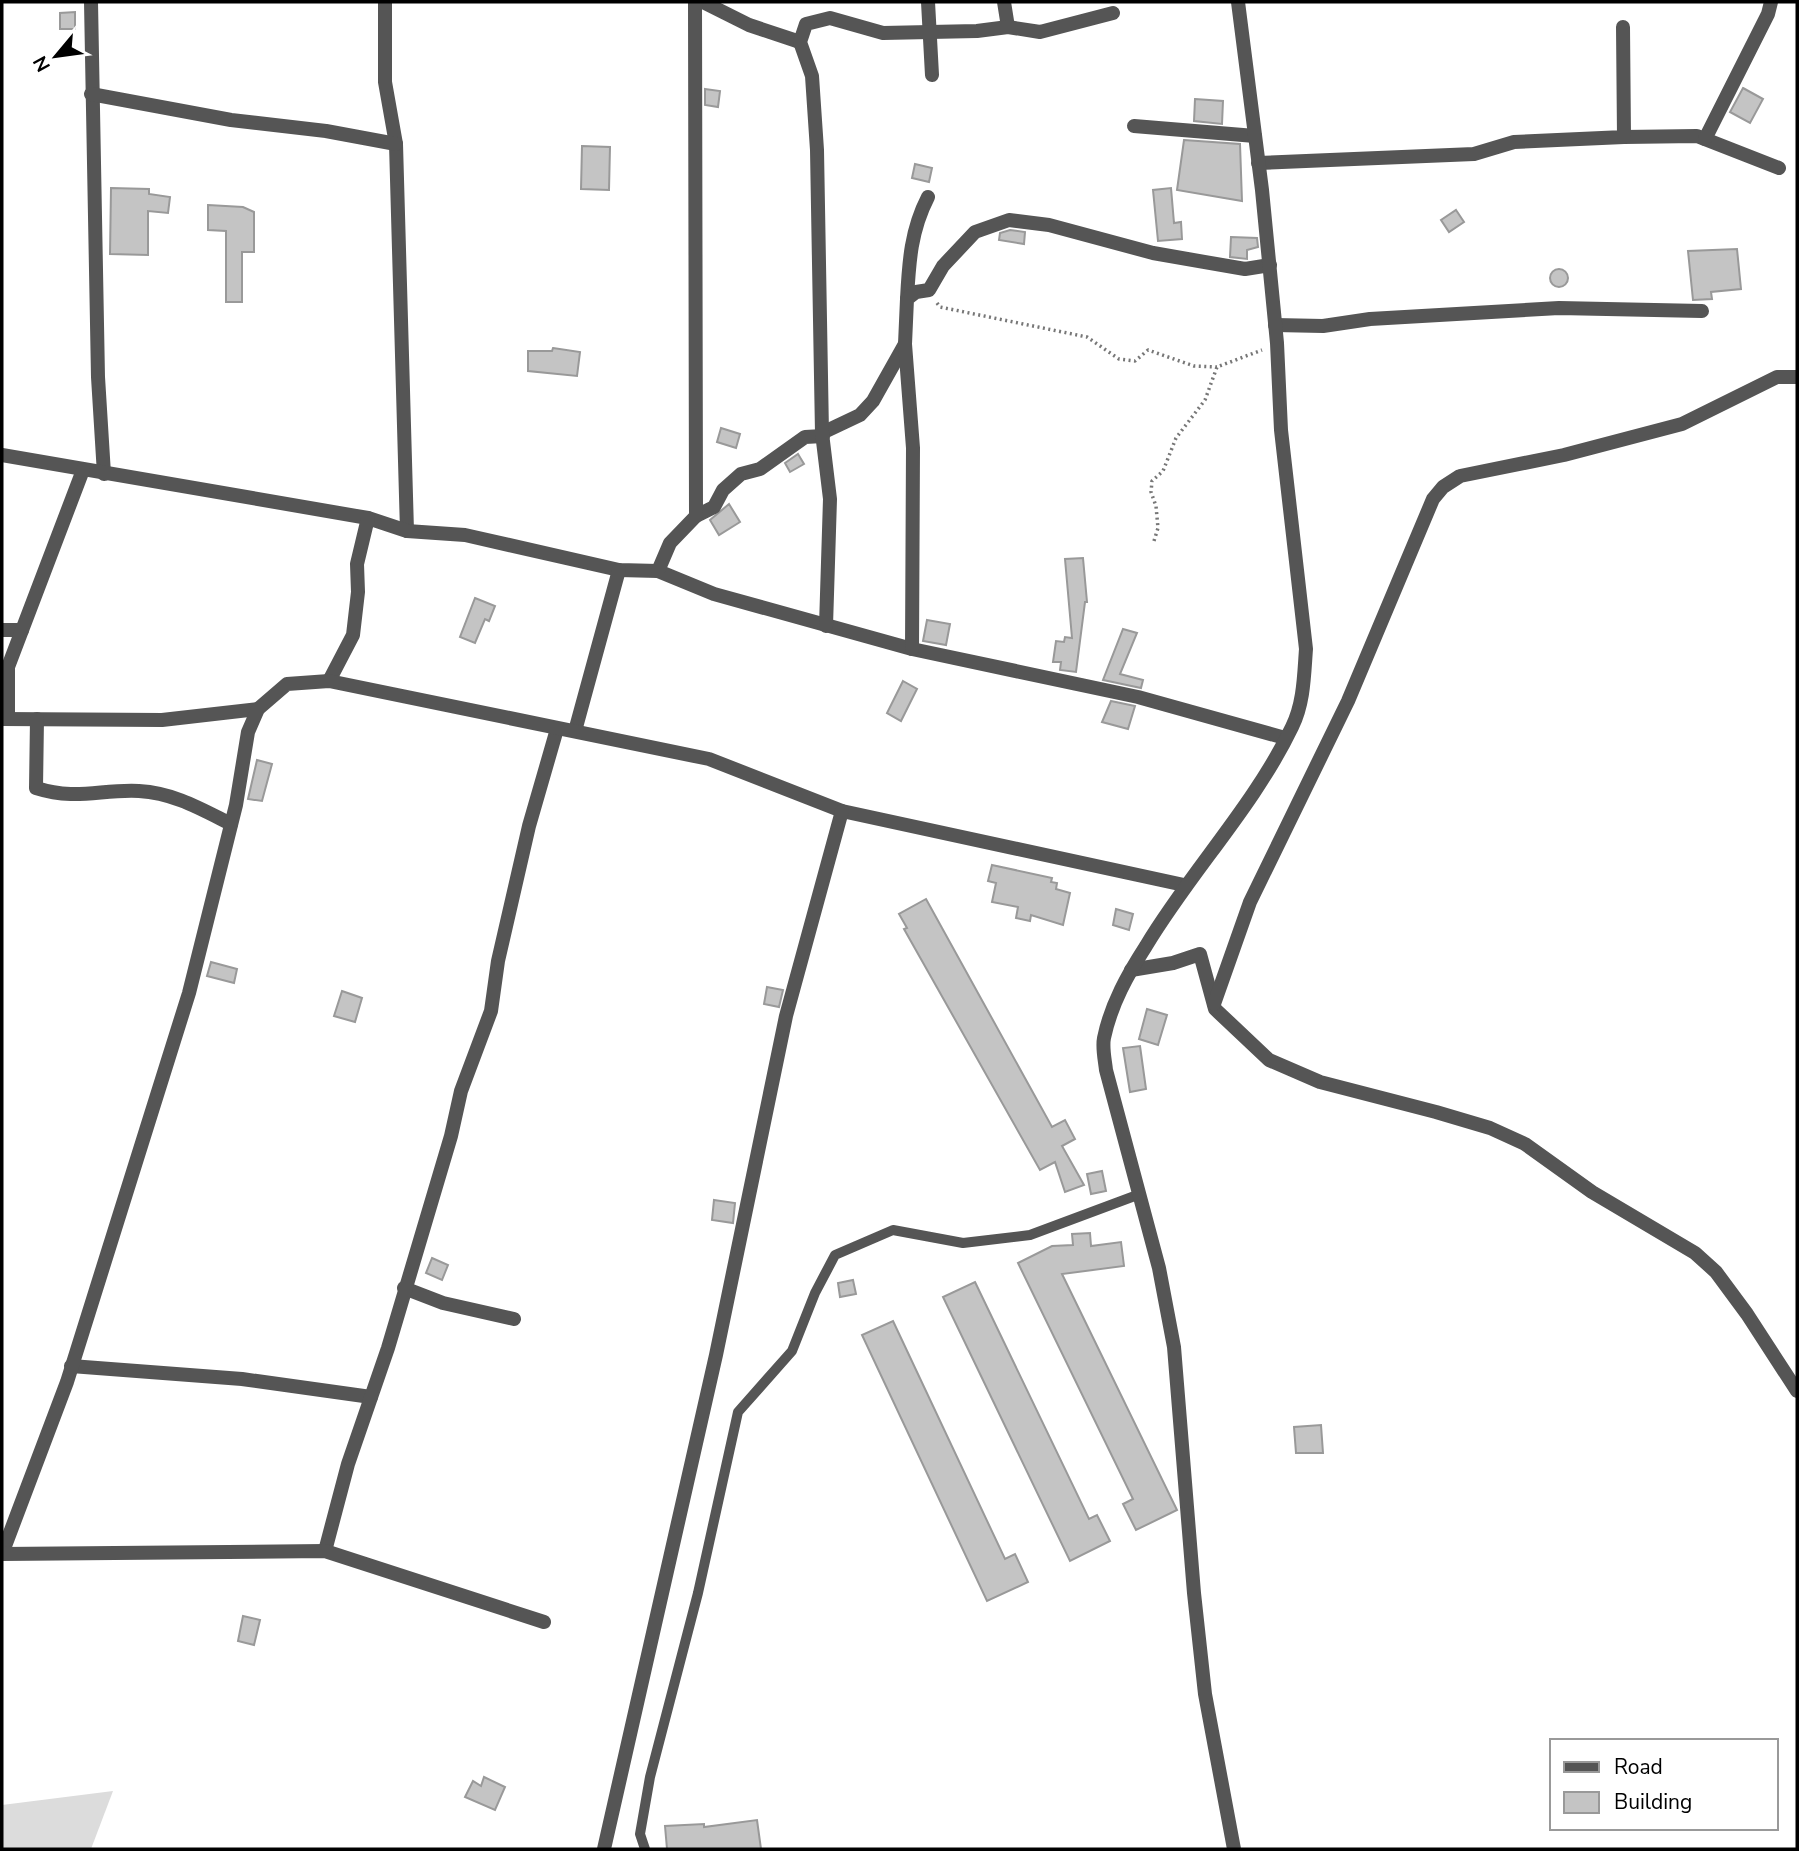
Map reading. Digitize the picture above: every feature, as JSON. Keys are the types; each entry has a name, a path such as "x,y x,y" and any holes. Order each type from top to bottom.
{"street":[{"path":"91,2 98,377 104,474"},
{"path":"385,2 385,82 396,144 408,531"},
{"path":"695,2 696,516"},
{"path":"703,2 748,25 800,42"},
{"path":"928,2 932,75"},
{"path":"1004,2 1008,27"},
{"path":"1234,1849 1205,1694 1174,1347 1159,1268 1107,1070 1103,1041 1112,1009 1131,970 1184,886 1239,814 1292,726 1303,692 1307,649 1281,430 1270,265 1238,2"},
{"path":"1705,139 1768,14 1771,2"},
{"path":"826,626 830,499 822,434 817,150 812,76 800,42 806,24 830,18 883,33 977,32 1008,27 1040,32 1113,13"},
{"path":"1623,27 1624,137"},
{"path":"91,94 231,120 326,131 396,144"},
{"path":"1134,126 1255,136"},
{"path":"1258,163 1474,154 1514,142 1697,136 1779,168"},
{"path":"912,649 913,448 905,344 909,255 915,223 928,197"},
{"path":"907,299 916,292 926,291 943,266 975,232 1009,220 1049,225 1153,253 1245,269 1270,265"},
{"path":"1275,325 1324,326 1370,319 1559,308 1702,311"},
{"path":"658,571 670,543 696,516 714,507 723,490 741,474 760,469 805,437 822,434 860,415 867,408 905,344"},
{"path":"1214,1004 1250,902 1348,701 1433,499 1443,486 1460,476 1564,455 1682,424 1777,377 1797,377"},
{"path":"2,455 368,518 408,531 465,535 619,570 658,571 714,594 912,649 1138,697 1285,738"},
{"path":"83,470 8,667 5,719 162,720 258,709"},
{"path":"329,681 353,635 358,592 357,564 368,518"},
{"path":"575,731 619,570"},
{"path":"2,630 22,630"},
{"path":"544,1622 325,1551 2,1554 71,1366 188,993 231,824 248,732 258,709 287,684 329,681 709,759 842,811 1184,886"},
{"path":"37,719 36,789 61,796 138,791 176,796 231,824"},
{"path":"325,1551 348,1464 451,1136 461,1091 491,1011 501,947 529,825 557,729"},
{"path":"604,1849 716,1354 786,1016 842,811"},
{"path":"1131,970 1173,963 1200,954 1215,1009 1269,1060 1320,1082 1490,1128 1525,1144 1592,1192 1695,1253 1716,1272 1797,1391"},
{"path":"404,1288 443,1303 514,1319"},
{"path":"71,1366 242,1379 371,1397"}],"lane":[{"path":"643,1846 640,1834 650,1777 698,1593 738,1412 792,1351 815,1293 835,1255 892,1230 963,1243 1030,1235 1140,1194"}],"path":[{"path":"926,291 940,307 1087,337 1119,359 1135,361 1148,351 1194,366 1217,367 1277,343"},
{"path":"1154,541 1158,528 1156,506 1151,492 1152,481 1163,471 1176,438 1205,400 1217,367"}],"shaded area":[{"path":"113,1791 91,1849 2,1849 2,1805"}],"building":[{"path":"75,12 75,29 60,29 60,13"},
{"path":"1743,88 1763,99 1750,123 1730,112"},
{"path":"705,89 720,91 718,107 705,105"},
{"path":"1195,99 1223,101 1222,124 1194,121"},
{"path":"1184,140 1240,144 1242,201 1177,190"},
{"path":"582,146 610,147 609,190 581,189"},
{"path":"915,164 932,168 929,182 912,178"},
{"path":"111,188 149,189 149,194 170,197 168,213 148,211 148,255 110,254"},
{"path":"1171,188 1174,223 1181,222 1182,239 1158,241 1153,190"},
{"path":"208,205 243,207 254,212 254,252 242,252 242,302 226,302 226,231 208,230"},
{"path":"1456,210 1464,222 1449,232 1441,220"},
{"path":"1010,230 1025,232 1024,244 999,240 1000,233"},
{"path":"1231,237 1257,238 1258,247 1247,250 1247,259 1230,257"},
{"path":"1737,249 1741,289 1711,292 1712,299 1693,300 1688,251"},
{"path":"1559,269 1565,272 1568,278 1565,284 1559,287 1553,284 1550,278 1553,272"},
{"path":"553,348 580,352 577,376 528,371 528,351 552,351"},
{"path":"721,428 740,434 736,448 717,442"},
{"path":"798,454 804,464 790,472 785,463"},
{"path":"729,504 740,522 719,535 710,520"},
{"path":"1083,558 1087,602 1076,672 1060,670 1061,662 1053,662 1056,641 1064,642 1065,637 1072,638 1065,559"},
{"path":"475,598 495,606 489,621 485,619 475,643 460,637"},
{"path":"927,620 950,624 946,645 923,641"},
{"path":"1123,629 1137,633 1120,674 1143,680 1141,688 1103,680"},
{"path":"903,681 917,689 901,721 887,713"},
{"path":"1111,701 1135,706 1128,729 1102,722"},
{"path":"257,760 272,764 262,801 248,799"},
{"path":"992,865 1052,878 1051,882 1057,883 1056,889 1070,893 1063,925 1031,915 1030,921 1016,918 1018,907 992,902 996,883 988,881"},
{"path":"926,899 1052,1127 1065,1120 1075,1139 1062,1146 1084,1185 1065,1192 1055,1162 1040,1170 904,929 907,928 899,914"},
{"path":"1116,909 1133,914 1129,930 1113,925"},
{"path":"211,962 237,969 234,983 207,976"},
{"path":"767,987 783,990 779,1007 764,1004"},
{"path":"342,991 362,998 355,1022 334,1016"},
{"path":"1147,1009 1167,1015 1158,1045 1139,1039"},
{"path":"1140,1046 1146,1089 1130,1092 1123,1048"},
{"path":"1102,1171 1106,1191 1091,1194 1087,1174"},
{"path":"714,1200 735,1203 733,1223 712,1220"},
{"path":"1090,1233 1091,1246 1121,1242 1124,1266 1062,1274 1177,1510 1136,1530 1123,1504 1133,1499 1018,1263 1052,1246 1073,1245 1072,1234"},
{"path":"432,1258 448,1265 442,1280 426,1273"},
{"path":"853,1280 856,1294 840,1297 838,1283"},
{"path":"975,1282 1089,1519 1097,1515 1110,1541 1070,1561 943,1297"},
{"path":"893,1321 1005,1559 1015,1554 1028,1582 987,1601 862,1335"},
{"path":"1321,1425 1323,1453 1296,1453 1294,1427"},
{"path":"243,1616 260,1620 254,1645 238,1641"},
{"path":"484,1777 505,1787 495,1810 465,1797 473,1781 481,1786"},
{"path":"757,1820 761,1849 667,1849 665,1826 704,1824 704,1827"}]}
